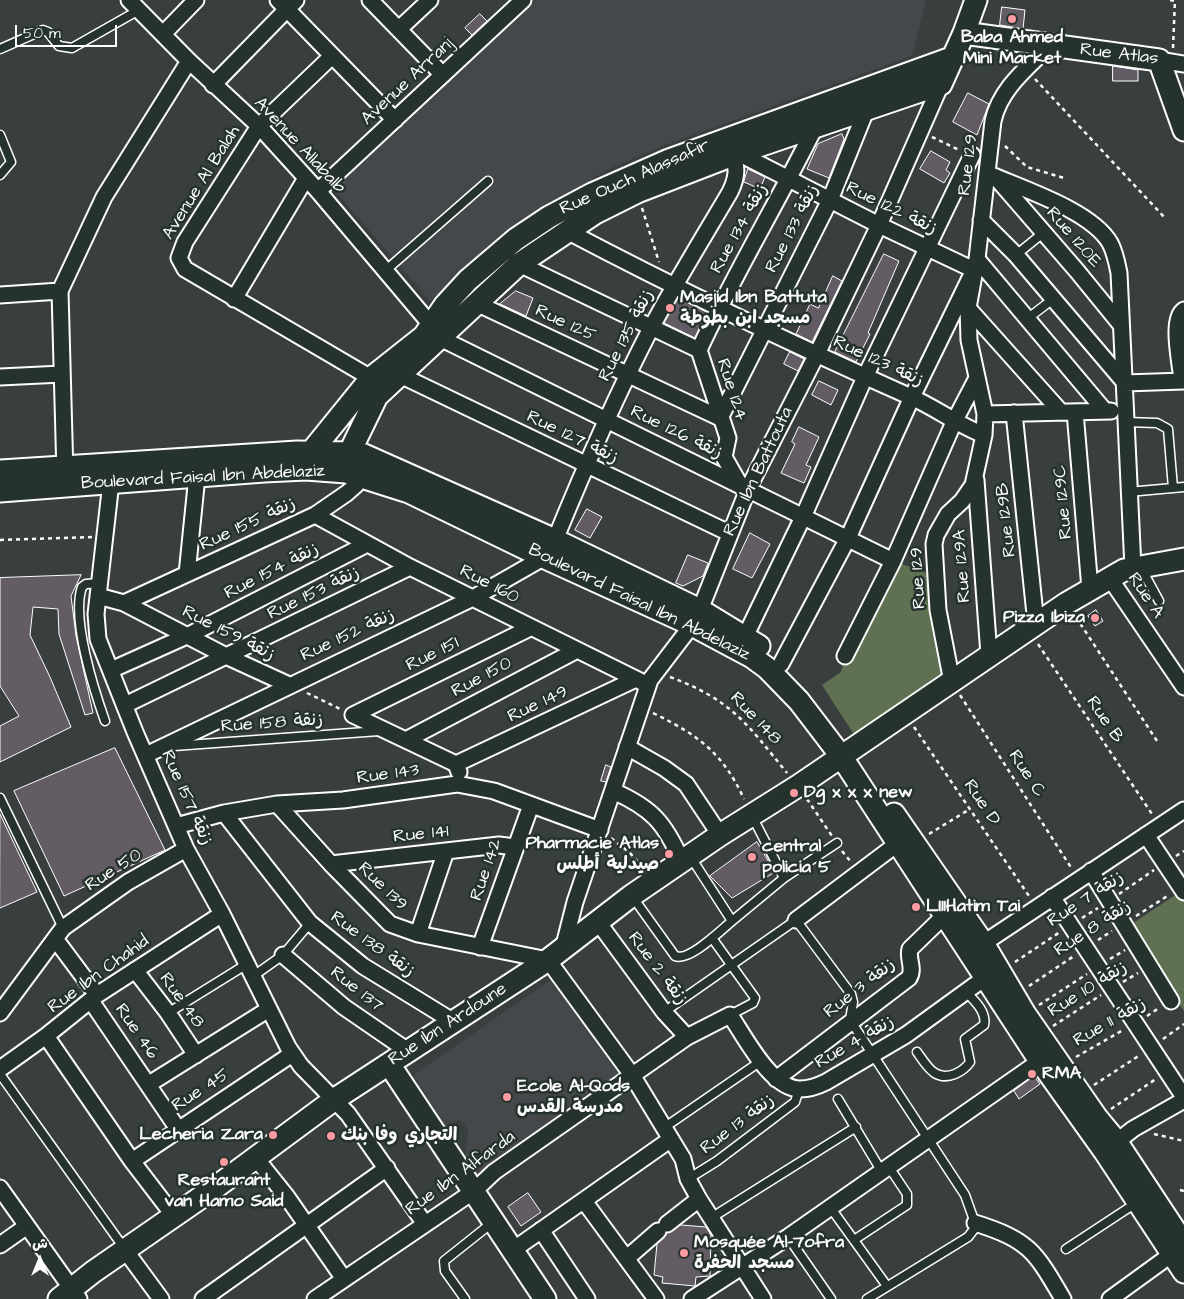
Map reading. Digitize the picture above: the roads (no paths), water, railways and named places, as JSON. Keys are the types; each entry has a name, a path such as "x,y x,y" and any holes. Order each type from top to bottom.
{"street":[{"path":"163,34 196,0"},
{"path":"370,0 443,75"},
{"path":"399,29 430,0"},
{"name":"Avenue Arranj","path":"318,191 523,0"},
{"name":"Rue Ibn Battouta","path":"555,955 600,830 641,707 646,678 696,618 729,533 744,487 817,354 879,226 954,57 976,0"},
{"path":"213,85 287,3 332,56 395,120"},
{"name":"Avenue Allabalb","path":"134,5 189,62 259,126 318,191 437,332"},
{"name":"Rue Atlas","path":"964,33 1172,62"},
{"name":"Rue 129","path":"952,682 938,610 934,544 940,526 948,514 967,494 976,475 984,435 985,414 969,340 968,308 976,265 981,220 992,176 992,132 998,103 1008,88 1049,46"},
{"name":"Avenue Al Balah","path":"234,299 185,269 179,258 182,247 259,126 332,56"},
{"name":"Rue Ouch Alassafir","path":"355,464 377,396 400,375 437,332 445,305 482,267 516,238 572,204 708,144 954,57"},
{"path":"65,477 60,291 104,197 189,62"},
{"path":"1172,62 1184,130"},
{"name":"Rue Ouch Alassafir","path":"311,452 371,378 476,303 520,264 595,213 637,192 735,154 941,84"},
{"name":"Rue 133 زنقة","path":"720,418 830,200 867,108"},
{"name":"Rue 134 زنقة","path":"699,350 718,309 816,127"},
{"name":"Rue 122 زنقة","path":"735,154 790,178 879,226 927,247 976,265"},
{"name":"Rue 135 زنقة","path":"554,548 585,465 670,285 730,192 736,175 735,154"},
{"path":"745,637 803,517 865,377 972,156"},
{"path":"992,176 1065,207 1098,228 1110,243 1116,257 1119,273 1125,383 1128,492 1136,567"},
{"name":"Rue 120E","path":"992,176 1044,233 1121,325"},
{"path":"306,178 234,299 371,378"},
{"path":"981,220 1016,255 1125,383"},
{"name":"Rue 123 زنقة","path":"567,231 718,309 912,397 954,422 984,435"},
{"name":"Rue 124","path":"520,264 699,350 728,439 724,457 744,487"},
{"path":"782,664 848,538 912,397 976,265 1028,320 1105,410"},
{"path":"0,294 60,291"},
{"name":"Rue 125","path":"476,303 720,418"},
{"path":"968,308 1068,412"},
{"path":"1125,383 1183,381 1176,323 1180,313 1184,310"},
{"name":"Rue 126 زنقة","path":"437,332 606,420 893,561"},
{"path":"0,377 62,374"},
{"name":"Rue 127 زنقة","path":"400,375 729,533"},
{"path":"845,656 893,561 954,422 977,378"},
{"path":"985,414 1105,410 1126,416"},
{"name":"Rue 129C","path":"1068,412 1090,589"},
{"name":"Rue 129B","path":"1014,414 1032,626"},
{"name":"Boulevard Faisal Ibn Abdelaziz","path":"0,492 65,477 311,452 355,464 409,492 554,548 696,618 745,637 782,664 810,696 976,948 994,974 1021,1005 1097,1118 1118,1141 1178,1249 1184,1272"},
{"name":"Boulevard Faisal Ibn Abdelaziz","path":"0,471 112,482 355,464"},
{"name":"Rue 155 زنقة","path":"124,603 314,515 339,500 356,485 355,464"},
{"name":"Rue 129A","path":"976,475 979,542 989,655"},
{"path":"187,574 197,476"},
{"name":"Rue 157 زنقة","path":"112,482 104,536 96,633 146,755 186,849 222,914 292,1054 335,1099 388,1168 425,1224"},
{"name":"Rue 160","path":"314,515 410,568 530,628 576,650 646,678"},
{"name":"Rue 154 زنقة","path":"111,670 189,635 367,544"},
{"name":"Rue 152 زنقة","path":"146,755 473,598 554,548"},
{"name":"Rue Ibn Ardoune","path":"70,1295 126,1250 335,1099 555,955 631,896 720,835 798,786 905,714 1032,626 1109,577 1136,567 1184,559"},
{"name":"Rue 153 زنقة","path":"125,705 410,568"},
{"name":"Rue A","path":"1109,577 1184,687"},
{"name":"Rue 159 زنقة","path":"99,589 228,657 290,685"},
{"name":"Boulevard Faisal Ibn Abdelaziz","path":"696,618 767,668 846,753"},
{"name":"Rue 151","path":"383,731 353,715 530,628"},
{"name":"Rue 150","path":"406,740 576,650"},
{"name":"Rue 149","path":"456,764 646,678"},
{"path":"383,731 456,764 465,785"},
{"path":"627,747 664,768 686,784 720,835"},
{"name":"Rue 143","path":"176,826 224,813 277,804 343,800 465,785 494,791 600,830"},
{"path":"613,791 643,806 663,824 686,859"},
{"name":"Rue 139","path":"277,804 331,864 390,924 418,934 480,947 555,955"},
{"name":"Rue 142","path":"480,947 531,805"},
{"path":"976,948 1184,810"},
{"name":"Rue 138 زنقة","path":"224,813 310,923 363,966 454,1022"},
{"path":"1146,835 1182,889"},
{"path":"796,920 858,872 906,843"},
{"name":"Boulevard Faisal Ibn Abdelaziz","path":"906,843 944,916 976,948"},
{"name":"Rue 141","path":"331,864 499,845 515,847"},
{"name":"Rue 50","path":"60,934 128,882 186,849"},
{"path":"418,934 446,851"},
{"path":"1084,875 1109,901 1171,1000"},
{"path":"1052,897 1099,966 1184,1099 1118,1141"},
{"name":"Rue Ibn Chahid","path":"0,1069 94,998 222,914"},
{"name":"Rue 3 زنقة","path":"776,1079 850,1020 909,978 912,972 909,956 910,948 944,916"},
{"name":"Rue 2 زنقة","path":"598,922 664,1012 687,1037"},
{"path":"0,1013 60,934"},
{"name":"Rue 46","path":"60,934 94,998 178,1129"},
{"name":"Rue 137","path":"283,955 344,1007 408,1051"},
{"path":"555,955 668,1133 682,1159 688,1179 698,1199 763,1299"},
{"name":"Rue 48","path":"135,970 168,1013 196,1055"},
{"name":"Boulevard Faisal Ibn Abdelaziz","path":"994,974 1040,1061 1118,1141 1138,1202 1178,1249"},
{"name":"Rue 4 زنقة","path":"799,1089 826,1082 872,1056 906,1035 994,974"},
{"path":"149,1084 269,1009"},
{"path":"730,1015 761,1062 776,1079 788,1087 799,1089"},
{"name":"Rue Ibn Alfarda","path":"318,1298 474,1191 494,1172 687,1037 730,1015"},
{"path":"46,1036 132,1161 174,1216"},
{"name":"Rue 45","path":"132,1161 292,1054"},
{"path":"692,1299 742,1268 886,1170 1040,1061"},
{"path":"389,1064 545,1299"},
{"path":"513,1250 584,1201 668,1133"},
{"path":"255,1157 287,1197 344,1279"},
{"path":"203,1299 388,1168"},
{"path":"2,1196 27,1226 70,1295"},
{"path":"627,1258 698,1199"},
{"path":"584,1201 656,1299"},
{"path":"975,1223 1014,1237 1027,1247 1046,1269 1064,1299"},
{"path":"0,1245 27,1226"},
{"path":"541,1230 587,1299"},
{"path":"1110,1299 1178,1249"},
{"path":"126,1250 161,1299"}],"lane":[{"path":"0,49 43,30 48,32 59,46 72,48 134,5"},
{"path":"0,135 11,162 0,175"},
{"path":"385,271 488,181"},
{"path":"1016,255 1044,233"},
{"path":"1028,320 1053,298"},
{"path":"1126,416 1157,423 1168,429 1173,488"},
{"path":"1128,492 1184,487"},
{"path":"1136,567 1159,601"},
{"path":"99,589 86,584 82,587 78,615 97,698 105,721"},
{"name":"Rue 158 زنقة","path":"164,747 383,731"},
{"path":"0,798 60,934"},
{"path":"752,816 784,878"},
{"path":"631,896 677,958 686,957 712,938 784,878 837,843"},
{"path":"686,859 732,921"},
{"path":"664,1012 796,920 851,994 853,1002 850,1020 965,1195 975,1223 975,1228 968,1237 867,1299"},
{"path":"168,1013 249,970 283,955 310,923"},
{"path":"712,938 754,995 755,1000 730,1015"},
{"path":"917,1052 931,1072 940,1076 963,1071 968,1065 970,1062 965,1039 984,1025 985,1021 977,1004 966,992"},
{"path":"668,1133 761,1062"},
{"path":"0,1074 126,1250"},
{"name":"Rue 13 زنقة","path":"688,1179 717,1161 795,1102 799,1089"},
{"path":"838,1099 886,1170 907,1194 907,1205 854,1240"},
{"path":"711,1218 856,1127"},
{"path":"1066,1249 1138,1202"},
{"path":"830,1208 887,1286"},
{"path":"465,1299 445,1271 443,1265 446,1257 493,1222"},
{"path":"788,1237 830,1299"}],"place":[{"name":"Baba Ahmed Mini Market","path":"1012,19"},
{"name":"Masjid Ibn Battuta مسجد ابن بطوطة","path":"670,308"},
{"name":"Pizza Ibiza","path":"1095,618"},
{"name":"Dg x x x new","path":"794,793"},
{"name":"Pharmacie Atlas صيدلية أطلس","path":"669,854"},
{"name":"central policia 5","path":"752,857"},
{"name":"LI11Hatim Tai","path":"916,907"},
{"name":"RMA","path":"1032,1074"},
{"name":"Ecole Al-Qods مدرسة القدس","path":"507,1097"},
{"name":"Lecheria Zara","path":"273,1135"},
{"name":"التجاري وفا بنك","path":"331,1136"},
{"name":"Restaurant van Hamo Said","path":"224,1162"},
{"name":"Mosquée Al-7ofra مسجد الحفرة","path":"684,1253"}]}
